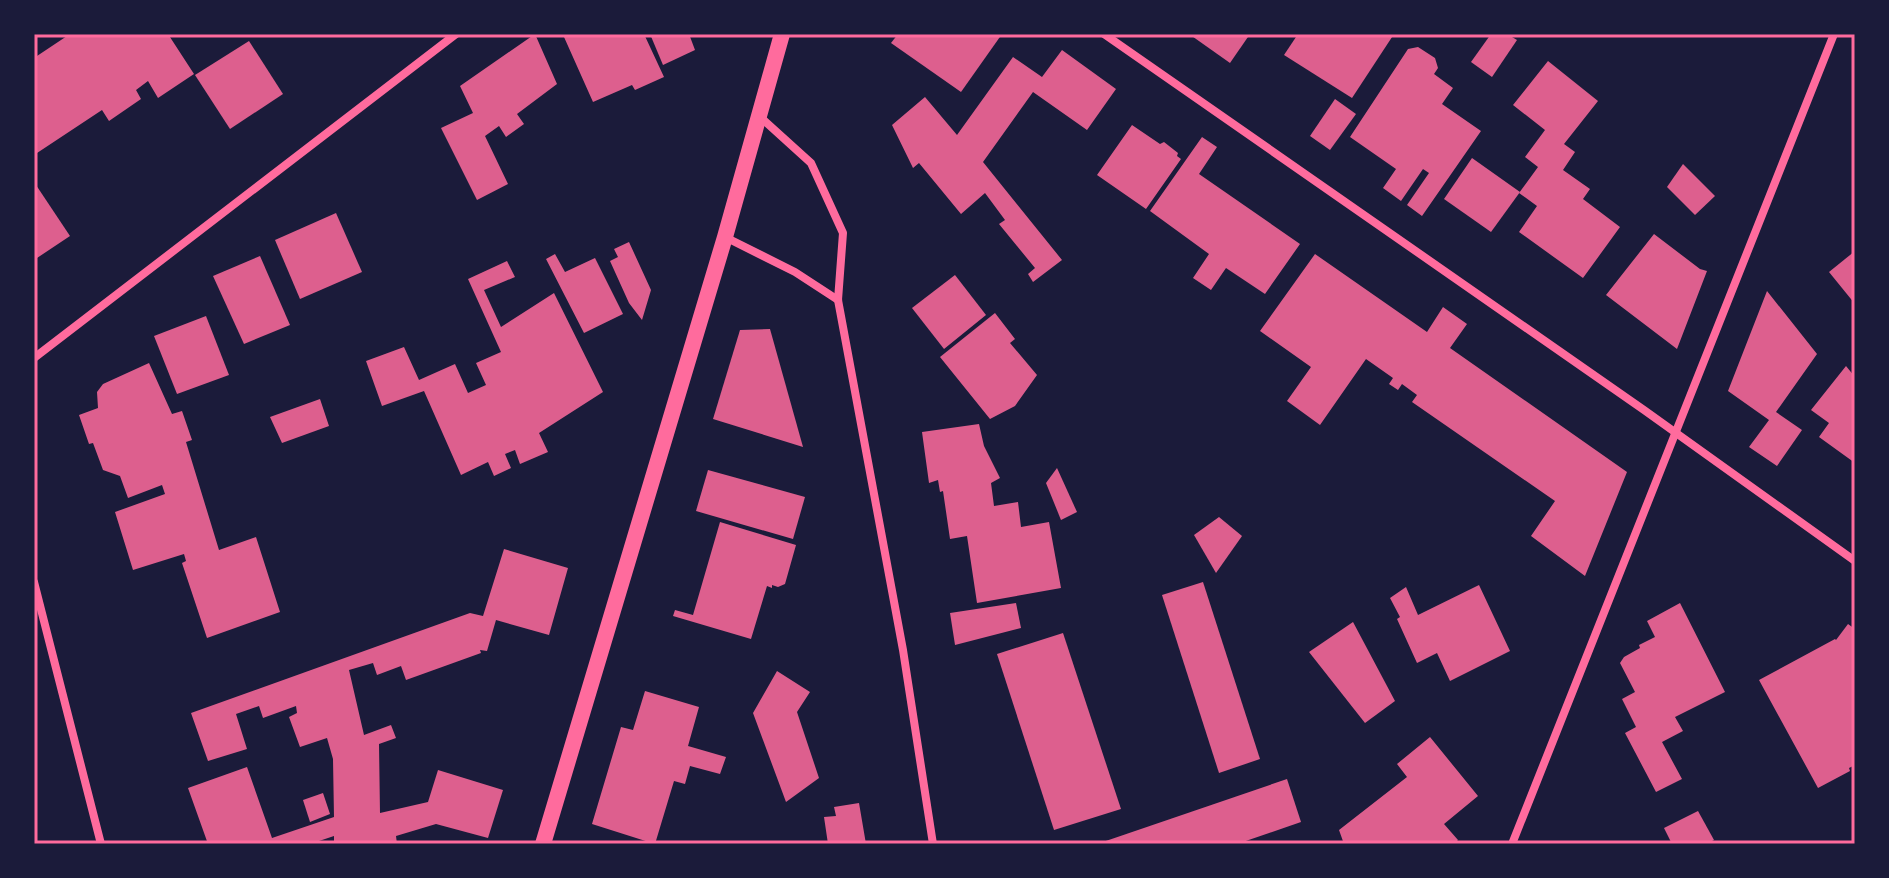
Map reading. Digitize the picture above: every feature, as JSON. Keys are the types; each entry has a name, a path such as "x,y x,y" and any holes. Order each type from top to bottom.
{"main road":[{"path":"543,844 725,237 782,34"}],"street":[{"path":"34,358 456,34"},
{"path":"1104,34 1855,561"},
{"path":"1512,844 1834,34"},
{"path":"759,116 811,163 843,233 838,300 903,650 933,844"},
{"path":"725,237 795,272 838,300"},
{"path":"34,582 101,844"}],"building":[{"path":"70,34 168,34 194,74 158,98 148,81 136,90 141,99 109,121 102,110 34,155 34,58"},
{"path":"535,34 557,84 517,114 524,124 506,137 499,126 485,136 508,184 477,200 441,128 473,113 460,86"},
{"path":"571,34 644,34 664,77 635,90 632,85 593,102 564,37"},
{"path":"650,34 689,34 695,50 663,65"},
{"path":"898,34 1002,34 961,92 891,43"},
{"path":"1189,34 1250,34 1230,63"},
{"path":"1298,34 1394,34 1352,98 1284,55"},
{"path":"1491,34 1507,34 1517,40 1492,77 1471,62"},
{"path":"249,41 283,94 230,129 195,75"},
{"path":"1418,47 1435,58 1438,68 1434,74 1453,88 1442,104 1481,131 1422,216 1407,205 1429,173 1423,169 1401,201 1383,188 1396,169 1350,137 1408,49"},
{"path":"1062,50 1116,89 1087,130 1033,92 983,162 1062,260 1033,282 1028,274 1035,268 999,224 1005,220 985,193 961,214 919,163 913,168 892,125 925,97 957,135 1013,57 1042,77"},
{"path":"1548,61 1598,101 1564,144 1575,152 1563,170 1590,189 1583,199 1620,227 1583,278 1519,232 1537,206 1519,193 1538,167 1525,157 1545,130 1513,105"},
{"path":"1335,99 1356,114 1330,150 1310,136"},
{"path":"1132,125 1160,144 1164,142 1181,159 1146,209 1097,175"},
{"path":"1202,137 1217,147 1199,174 1300,244 1265,294 1226,268 1211,290 1193,278 1209,254 1150,211"},
{"path":"1472,158 1520,192 1491,232 1444,199"},
{"path":"1683,164 1715,196 1695,215 1667,187"},
{"path":"34,182 70,236 34,260"},
{"path":"336,213 362,272 300,299 275,240"},
{"path":"1654,234 1707,271 1677,349 1606,295"},
{"path":"629,242 651,290 642,320 629,303 610,261 618,257 614,249"},
{"path":"1855,251 1855,304 1829,272"},
{"path":"555,254 565,272 595,258 623,314 584,333 546,259"},
{"path":"1315,254 1427,332 1443,307 1467,324 1450,348 1627,472 1585,576 1531,536 1555,501 1412,402 1417,395 1402,384 1398,390 1389,384 1393,378 1366,359 1320,425 1287,401 1311,367 1260,331"},
{"path":"260,256 290,325 244,344 213,276"},
{"path":"507,261 515,277 484,290 501,327 554,293 603,392 539,433 548,452 520,464 515,450 505,454 511,468 494,476 488,462 461,475 424,391 382,406 366,361 404,347 419,380 455,364 468,393 486,385 476,363 501,352 468,279"},
{"path":"955,275 986,315 944,349 912,308"},
{"path":"1767,291 1817,354 1776,412 1802,430 1777,466 1749,447 1769,420 1728,391"},
{"path":"995,313 1015,339 1010,343 1037,375 1015,406 990,419 940,357"},
{"path":"206,316 229,375 177,394 154,336"},
{"path":"770,329 803,447 713,419 740,330"},
{"path":"149,363 172,414 182,411 192,440 186,442 219,550 256,537 280,612 207,638 182,563 186,561 184,554 133,570 115,512 165,494 162,485 128,498 120,476 103,470 93,443 89,444 79,415 98,408 97,392 103,384"},
{"path":"1846,366 1855,377 1855,463 1819,437 1829,423 1811,410"},
{"path":"320,399 329,426 282,443 270,417"},
{"path":"979,424 984,446 1000,478 991,483 994,506 1018,502 1021,527 1049,522 1061,588 977,603 967,536 950,539 943,491 940,492 938,480 929,483 922,432"},
{"path":"1057,468 1077,512 1061,520 1046,483"},
{"path":"708,470 805,497 793,539 696,511"},
{"path":"1219,517 1242,536 1216,573 1194,535"},
{"path":"720,522 796,545 785,584 778,587 772,585 772,588 767,586 751,639 673,616 675,610 693,615"},
{"path":"504,549 568,568 549,635 496,620 487,651 480,650 481,653 406,680 401,666 377,675 373,663 349,670 364,735 391,725 396,738 379,744 380,813 428,802 438,770 503,790 488,838 436,824 396,836 397,844 334,844 334,836 310,844 208,844 188,788 247,767 272,838 334,817 333,759 327,738 300,747 289,717 297,713 296,706 263,718 259,706 236,714 247,749 208,761 191,713 470,613 483,616"},
{"path":"1203,582 1260,759 1219,773 1162,595"},
{"path":"1479,585 1510,651 1450,681 1437,653 1417,663 1390,598 1406,587 1418,615"},
{"path":"1016,603 1021,628 955,645 950,613"},
{"path":"1680,603 1725,692 1675,717 1683,731 1662,742 1682,779 1656,792 1625,733 1636,727 1622,699 1635,692 1620,663 1640,648 1639,645 1655,637 1647,621"},
{"path":"1353,622 1395,701 1365,723 1309,652"},
{"path":"1848,624 1855,629 1855,765 1849,768 1850,771 1818,788 1759,680 1836,640"},
{"path":"1063,633 1121,809 1054,830 997,654"},
{"path":"777,671 810,692 797,712 819,778 786,802 753,713"},
{"path":"645,691 699,707 688,746 726,757 720,774 690,766 685,784 674,781 655,844 592,824 621,727 633,730"},
{"path":"1430,737 1478,796 1444,824 1458,840 1454,844 1344,844 1339,830 1407,777 1397,764"},
{"path":"1287,779 1301,822 1237,844 1097,844"},
{"path":"323,793 330,814 310,822 303,800"},
{"path":"859,803 866,844 828,844 824,817 836,816 834,807"},
{"path":"1698,811 1714,840 1706,844 1672,844 1664,828"}]}
